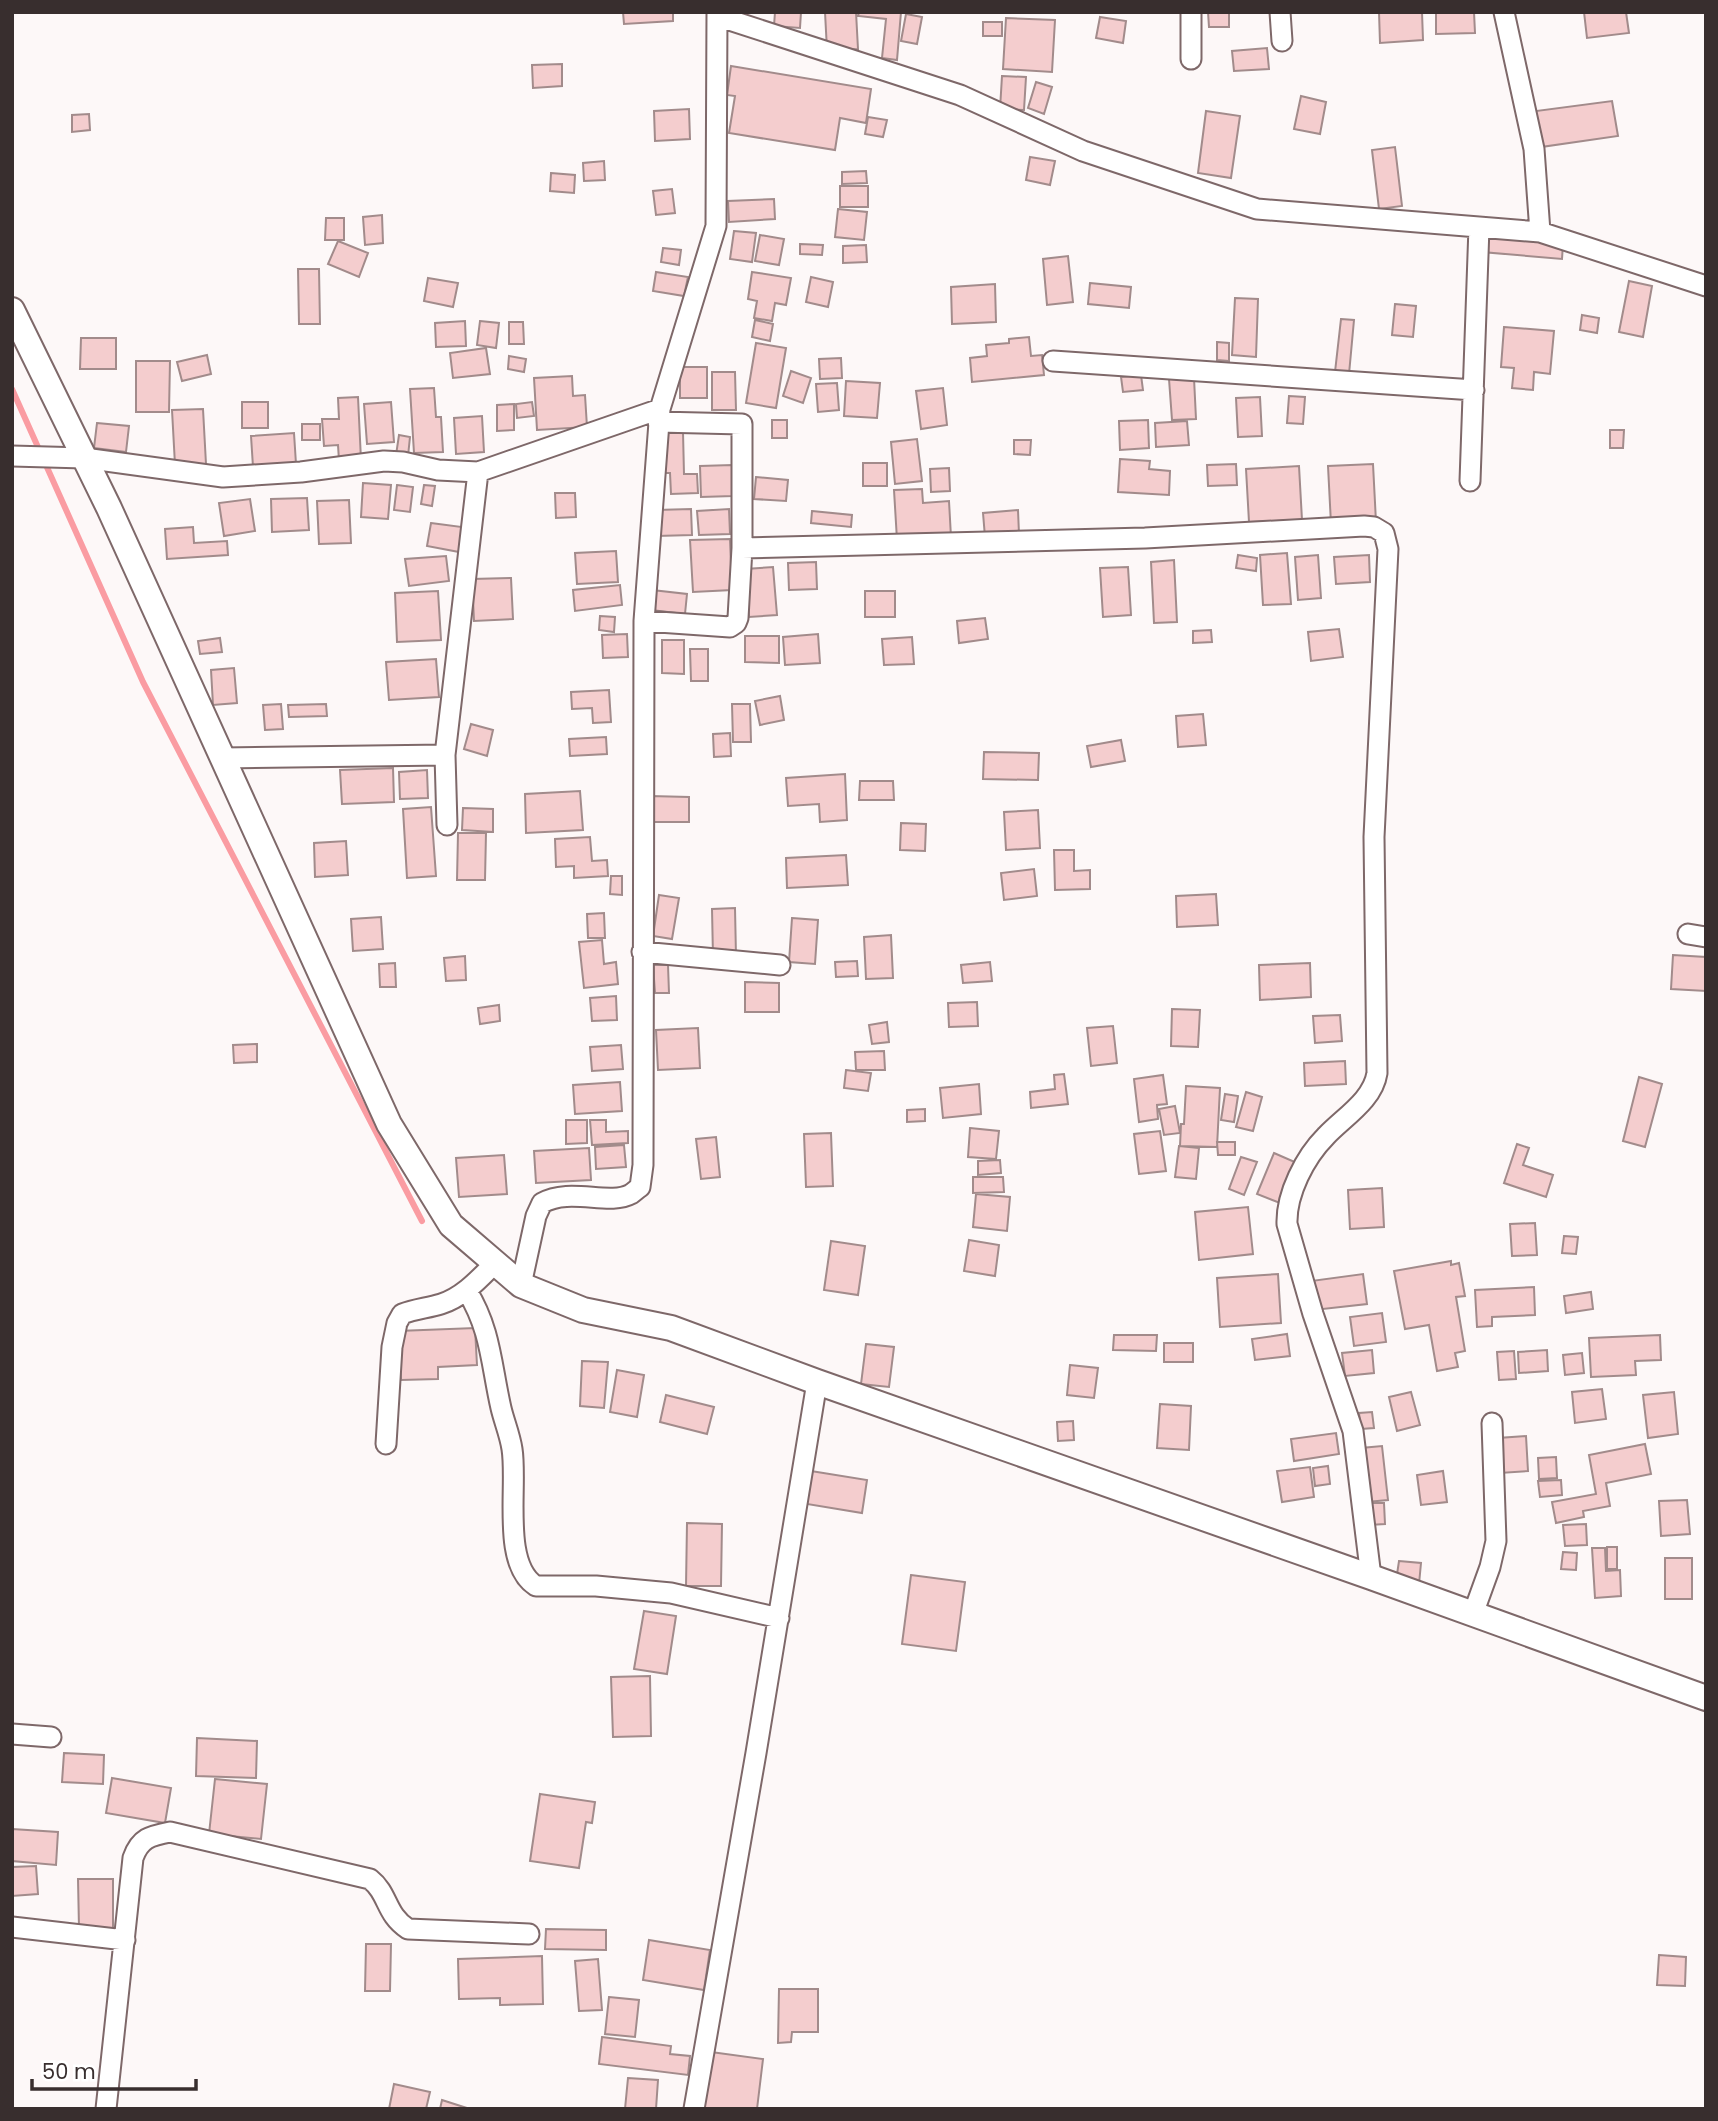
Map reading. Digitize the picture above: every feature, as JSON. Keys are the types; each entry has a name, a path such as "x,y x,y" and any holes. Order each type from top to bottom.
{"street":[{"path":"1191,12 1191,59"},
{"path":"1280,12 1282,41"},
{"path":"1504,12 1534,149 1540,232"},
{"path":"521,1285 536,1216 542,1203 563,1196 630,1195 640,1187 643,1165 644,621 659,416 716,226 717,14 960,95 1083,151 1258,209 1540,232 1706,286"},
{"path":"1470,481 1479,227"},
{"path":"12,310 109,508 389,1124 451,1225 521,1285 583,1310 671,1328 1706,1698"},
{"path":"1053,361 1474,390"},
{"path":"12,456 84,458 223,477 301,472 384,461 403,461 438,470 478,472 659,416 742,424 742,548 738,618 730,627 644,621"},
{"path":"447,825 445,755 478,472"},
{"path":"742,548 1144,538 1364,526 1374,527 1384,533 1388,549 1374,837 1377,1073 1374,1086 1363,1100 1311,1154 1289,1203 1287,1214 1287,1224 1313,1314 1353,1431 1371,1577"},
{"path":"223,758 445,755"},
{"path":"642,952 780,965"},
{"path":"386,1444 392,1347 397,1323 402,1314 417,1308 442,1304 467,1291 495,1263"},
{"path":"467,1291 479,1310 490,1343 501,1408 512,1449 515,1487 513,1528 516,1554 527,1581 536,1586 596,1587 671,1593 779,1618"},
{"path":"694,2109 817,1382"},
{"path":"1473,1614 1496,1541 1492,1423"},
{"path":"12,1734 51,1737"},
{"path":"106,2109 133,1858 137,1846 151,1836 170,1832 370,1879 378,1886 398,1923 408,1929 529,1934"},
{"path":"12,1927 125,1940"}],"building":[{"path":"623,12 673,12 673,21 624,24"},
{"path":"775,12 801,12 800,28 774,26"},
{"path":"825,12 856,12 858,49 827,50"},
{"path":"859,12 901,12 897,60 882,58 886,19 858,16"},
{"path":"1208,12 1229,12 1229,27 1209,27"},
{"path":"1379,12 1422,12 1423,40 1380,43"},
{"path":"1436,12 1474,12 1475,33 1436,34"},
{"path":"1584,12 1626,12 1629,33 1587,38"},
{"path":"906,14 922,17 917,44 901,41"},
{"path":"1100,17 1126,21 1123,43 1096,38"},
{"path":"1006,18 1055,20 1052,72 1003,69"},
{"path":"983,22 1002,22 1002,36 983,36"},
{"path":"1267,48 1269,69 1234,71 1232,51"},
{"path":"562,64 562,86 533,88 532,65"},
{"path":"731,66 871,89 866,123 840,118 835,150 729,133 735,96 727,95"},
{"path":"1002,76 1026,77 1024,110 1000,109"},
{"path":"1036,82 1052,87 1044,114 1028,108"},
{"path":"1301,96 1326,102 1320,134 1294,129"},
{"path":"1612,101 1618,136 1541,147 1536,111"},
{"path":"689,109 690,139 655,141 654,111"},
{"path":"1206,111 1240,116 1231,178 1198,173"},
{"path":"89,114 90,130 72,132 72,115"},
{"path":"868,117 887,120 883,137 865,134"},
{"path":"1395,147 1402,206 1379,209 1372,150"},
{"path":"1030,157 1055,161 1050,185 1026,180"},
{"path":"604,161 605,180 584,181 583,163"},
{"path":"866,171 867,183 842,184 842,172"},
{"path":"551,173 575,175 574,193 550,191"},
{"path":"840,186 868,186 868,207 840,207"},
{"path":"672,189 675,213 656,215 653,191"},
{"path":"774,199 775,219 729,222 728,201"},
{"path":"838,209 867,212 864,240 835,237"},
{"path":"382,215 383,243 365,245 363,217"},
{"path":"326,218 344,218 344,240 325,240"},
{"path":"734,231 756,233 752,262 730,259"},
{"path":"760,235 784,239 779,265 755,261"},
{"path":"1484,237 1563,244 1562,259 1482,252"},
{"path":"338,241 368,253 359,277 328,264"},
{"path":"800,244 823,245 822,255 800,254"},
{"path":"866,245 867,262 843,263 843,246"},
{"path":"663,248 681,250 679,265 661,262"},
{"path":"1068,256 1073,302 1047,305 1043,259"},
{"path":"298,269 319,269 320,324 299,324"},
{"path":"656,272 688,277 684,296 653,291"},
{"path":"752,272 791,278 786,305 775,303 772,321 754,318 757,301 748,299"},
{"path":"811,277 833,282 828,307 806,302"},
{"path":"428,278 458,283 453,307 424,301"},
{"path":"1629,281 1652,286 1643,337 1619,332"},
{"path":"1090,283 1131,287 1129,308 1088,304"},
{"path":"995,284 996,322 952,324 951,287"},
{"path":"1235,298 1258,299 1256,357 1232,355"},
{"path":"1395,304 1416,306 1413,337 1392,335"},
{"path":"1582,315 1599,318 1597,333 1580,330"},
{"path":"1341,319 1354,320 1349,374 1335,372"},
{"path":"755,320 773,324 770,341 752,337"},
{"path":"465,321 466,346 436,347 435,323"},
{"path":"480,321 499,323 496,348 477,345"},
{"path":"509,322 523,322 524,344 509,344"},
{"path":"1504,327 1554,331 1550,374 1534,372 1533,390 1512,388 1514,368 1501,367"},
{"path":"1029,337 1031,356 1042,355 1044,375 972,382 970,358 987,356 986,345 1009,343 1009,339"},
{"path":"81,338 116,338 116,369 80,369"},
{"path":"1217,342 1229,343 1229,361 1217,360"},
{"path":"756,343 786,348 776,408 746,403"},
{"path":"486,348 490,374 453,378 450,353"},
{"path":"207,355 211,374 182,381 177,362"},
{"path":"509,356 526,359 524,372 508,369"},
{"path":"841,358 842,378 820,379 819,359"},
{"path":"136,361 170,361 169,412 136,412"},
{"path":"680,367 707,367 707,398 680,398"},
{"path":"791,371 811,378 803,403 783,396"},
{"path":"712,372 735,372 736,410 712,410"},
{"path":"1141,375 1143,390 1123,392 1121,377"},
{"path":"572,376 573,396 585,395 587,427 537,430 534,378"},
{"path":"1194,378 1196,419 1172,420 1169,379"},
{"path":"846,381 880,383 877,418 844,416"},
{"path":"837,383 839,410 818,412 816,384"},
{"path":"434,388 436,417 441,417 443,452 414,453 410,389"},
{"path":"943,388 947,425 921,429 916,391"},
{"path":"1289,396 1305,397 1303,424 1287,423"},
{"path":"358,397 361,460 339,461 338,445 324,446 322,419 339,419 338,398"},
{"path":"1260,397 1262,436 1238,437 1236,398"},
{"path":"242,402 268,402 268,428 242,428"},
{"path":"391,402 394,442 367,444 364,404"},
{"path":"532,402 534,416 517,418 516,404"},
{"path":"514,404 514,430 497,431 497,405"},
{"path":"203,409 206,464 175,465 172,410"},
{"path":"482,416 484,452 456,454 454,418"},
{"path":"772,420 787,420 787,438 772,438"},
{"path":"1148,420 1149,448 1120,450 1119,421"},
{"path":"1187,421 1189,445 1156,447 1155,423"},
{"path":"97,423 129,426 126,452 94,448"},
{"path":"302,424 320,424 320,440 302,440"},
{"path":"1610,430 1624,430 1623,448 1610,448"},
{"path":"663,432 683,432 684,474 697,474 698,493 671,494 670,473 664,473"},
{"path":"294,433 296,464 253,467 251,436"},
{"path":"399,435 410,437 408,456 396,455"},
{"path":"917,439 922,481 895,484 891,442"},
{"path":"1014,440 1031,440 1030,455 1014,454"},
{"path":"1120,459 1150,461 1149,469 1170,471 1169,495 1118,492"},
{"path":"863,463 887,463 887,486 863,486"},
{"path":"1236,464 1237,485 1208,486 1207,465"},
{"path":"1373,464 1376,522 1331,524 1328,466"},
{"path":"732,465 733,496 701,497 700,466"},
{"path":"1299,466 1302,520 1249,522 1246,469"},
{"path":"949,468 950,491 931,492 930,469"},
{"path":"756,477 788,480 786,501 754,499"},
{"path":"363,483 391,485 388,519 361,517"},
{"path":"397,485 413,487 410,512 394,510"},
{"path":"424,485 435,486 432,506 421,504"},
{"path":"922,489 923,503 949,501 951,537 897,540 894,490"},
{"path":"555,493 575,493 576,517 556,518"},
{"path":"307,498 309,530 272,532 271,499"},
{"path":"250,499 255,531 224,536 219,503"},
{"path":"349,500 351,543 319,544 317,501"},
{"path":"691,509 692,535 657,536 656,510"},
{"path":"729,509 730,534 699,535 697,511"},
{"path":"1018,510 1019,534 985,537 983,513"},
{"path":"812,511 852,515 851,527 811,523"},
{"path":"431,523 462,527 459,552 427,546"},
{"path":"193,527 194,543 227,541 228,555 167,559 165,529"},
{"path":"730,539 732,590 693,592 690,540"},
{"path":"616,551 618,582 577,584 575,553"},
{"path":"1287,553 1291,604 1263,605 1260,555"},
{"path":"1238,555 1257,558 1256,571 1236,568"},
{"path":"1318,555 1321,598 1298,600 1295,557"},
{"path":"1369,555 1370,582 1336,584 1334,557"},
{"path":"446,556 449,581 409,586 405,559"},
{"path":"1174,560 1177,622 1154,623 1151,562"},
{"path":"816,562 817,589 789,590 788,563"},
{"path":"773,567 777,615 749,617 745,569"},
{"path":"1128,567 1131,615 1103,617 1100,568"},
{"path":"511,578 513,619 474,621 472,579"},
{"path":"620,585 622,605 575,611 573,590"},
{"path":"652,590 687,594 685,614 651,610"},
{"path":"438,591 441,640 397,642 395,593"},
{"path":"865,591 895,591 895,617 865,617"},
{"path":"600,616 615,617 614,632 599,630"},
{"path":"985,618 988,639 959,643 957,621"},
{"path":"1339,629 1343,657 1311,661 1308,632"},
{"path":"1211,630 1212,642 1193,643 1193,631"},
{"path":"627,634 628,657 603,658 602,635"},
{"path":"818,634 820,663 785,665 783,637"},
{"path":"745,636 779,636 779,663 745,662"},
{"path":"912,637 914,664 884,665 882,639"},
{"path":"220,638 222,652 200,654 198,641"},
{"path":"662,640 684,640 684,674 662,673"},
{"path":"690,649 708,649 708,681 691,681"},
{"path":"436,659 439,697 389,700 386,662"},
{"path":"234,668 237,703 213,705 211,670"},
{"path":"609,690 611,722 593,723 592,708 572,709 571,692"},
{"path":"780,696 784,720 760,725 755,701"},
{"path":"281,704 283,729 265,730 263,705"},
{"path":"326,704 327,716 289,717 288,705"},
{"path":"732,704 750,704 751,742 733,742"},
{"path":"1203,714 1206,745 1178,747 1176,716"},
{"path":"471,724 493,730 487,756 464,749"},
{"path":"730,733 731,756 714,757 713,734"},
{"path":"606,737 607,754 570,756 569,739"},
{"path":"1121,740 1125,761 1091,767 1087,746"},
{"path":"984,752 1039,753 1038,780 983,779"},
{"path":"393,768 394,802 342,804 340,770"},
{"path":"427,770 428,798 400,799 399,772"},
{"path":"845,774 847,820 820,822 819,804 788,806 786,778"},
{"path":"860,781 893,781 894,800 859,800"},
{"path":"580,791 583,830 526,833 525,794"},
{"path":"650,796 689,797 689,822 650,822"},
{"path":"431,807 436,876 407,878 403,809"},
{"path":"463,808 493,809 493,832 462,830"},
{"path":"1038,810 1040,848 1006,850 1004,812"},
{"path":"901,823 926,824 925,851 900,850"},
{"path":"458,833 486,833 485,880 457,880"},
{"path":"590,837 592,861 607,860 608,876 574,878 574,866 556,867 555,839"},
{"path":"346,841 348,875 315,877 314,843"},
{"path":"1054,850 1074,850 1074,871 1090,870 1090,889 1055,890"},
{"path":"846,855 848,885 787,888 786,858"},
{"path":"1034,869 1037,896 1004,900 1001,873"},
{"path":"611,876 622,876 622,895 610,894"},
{"path":"1216,894 1218,925 1177,927 1176,896"},
{"path":"659,895 679,898 672,939 653,936"},
{"path":"735,908 736,956 713,957 712,909"},
{"path":"604,913 605,938 588,938 587,914"},
{"path":"381,917 383,949 353,951 351,919"},
{"path":"792,918 818,920 815,964 789,962"},
{"path":"891,935 893,978 866,979 864,937"},
{"path":"602,940 604,964 616,962 618,984 584,988 579,942"},
{"path":"1673,955 1706,957 1706,991 1671,989"},
{"path":"465,956 466,980 446,981 444,958"},
{"path":"857,961 858,976 836,977 835,962"},
{"path":"990,962 992,981 963,983 961,965"},
{"path":"395,963 396,987 380,987 379,964"},
{"path":"1310,963 1311,997 1260,1000 1259,965"},
{"path":"653,965 668,965 669,993 655,993"},
{"path":"745,982 779,983 779,1012 745,1012"},
{"path":"616,996 617,1020 592,1021 590,998"},
{"path":"977,1002 978,1026 949,1027 948,1003"},
{"path":"499,1005 500,1021 480,1024 478,1008"},
{"path":"1172,1009 1200,1010 1198,1047 1171,1046"},
{"path":"1340,1015 1342,1041 1315,1043 1313,1016"},
{"path":"887,1022 889,1042 872,1044 869,1025"},
{"path":"1113,1026 1117,1063 1091,1066 1087,1028"},
{"path":"698,1028 700,1068 658,1070 656,1030"},
{"path":"257,1044 257,1062 234,1063 233,1045"},
{"path":"621,1045 623,1069 592,1071 590,1047"},
{"path":"884,1051 885,1070 856,1070 855,1052"},
{"path":"1345,1061 1346,1084 1305,1086 1304,1063"},
{"path":"846,1070 871,1073 868,1091 844,1088"},
{"path":"1064,1074 1068,1104 1031,1108 1030,1092 1055,1089 1054,1075"},
{"path":"1163,1075 1167,1104 1157,1105 1158,1119 1139,1122 1134,1079"},
{"path":"1639,1077 1662,1084 1645,1147 1623,1141"},
{"path":"620,1082 622,1111 575,1114 573,1085"},
{"path":"979,1084 981,1114 943,1118 940,1088"},
{"path":"1186,1086 1220,1088 1217,1147 1180,1146"},
{"path":"1246,1092 1262,1097 1253,1131 1236,1127"},
{"path":"1225,1094 1238,1096 1234,1122 1221,1120"},
{"path":"1175,1106 1180,1133 1164,1135 1159,1109"},
{"path":"925,1109 925,1121 907,1122 907,1110"},
{"path":"566,1120 587,1120 587,1143 566,1144"},
{"path":"590,1120 606,1120 606,1132 628,1131 628,1143 592,1145"},
{"path":"970,1128 999,1131 996,1159 968,1157"},
{"path":"1160,1131 1166,1171 1139,1174 1134,1134"},
{"path":"831,1133 833,1186 806,1187 804,1134"},
{"path":"716,1137 720,1177 701,1179 696,1139"},
{"path":"1217,1142 1235,1142 1235,1155 1218,1155"},
{"path":"1517,1144 1529,1148 1523,1165 1553,1175 1546,1197 1504,1183"},
{"path":"624,1145 626,1167 596,1169 595,1147"},
{"path":"1179,1146 1199,1148 1196,1179 1175,1177"},
{"path":"589,1148 591,1180 536,1183 534,1151"},
{"path":"1274,1153 1297,1163 1280,1203 1257,1194"},
{"path":"504,1155 507,1194 459,1197 456,1158"},
{"path":"1241,1157 1257,1162 1244,1195 1229,1189"},
{"path":"1000,1160 1001,1173 978,1175 978,1161"},
{"path":"973,1177 1003,1177 1004,1192 973,1193"},
{"path":"1382,1188 1384,1227 1350,1229 1348,1190"},
{"path":"976,1194 1010,1197 1007,1231 973,1227"},
{"path":"1248,1207 1253,1254 1199,1260 1195,1212"},
{"path":"1535,1223 1537,1255 1512,1256 1510,1224"},
{"path":"1564,1236 1578,1237 1576,1254 1562,1253"},
{"path":"969,1240 999,1245 995,1276 964,1271"},
{"path":"831,1241 865,1246 858,1295 824,1290"},
{"path":"1451,1261 1451,1265 1459,1263 1465,1296 1456,1297 1465,1351 1455,1353 1458,1367 1437,1371 1429,1325 1405,1329 1394,1271"},
{"path":"1278,1274 1281,1323 1220,1327 1217,1278"},
{"path":"1363,1274 1367,1304 1314,1310 1311,1281"},
{"path":"1534,1287 1535,1315 1492,1317 1492,1326 1477,1327 1475,1290"},
{"path":"1591,1292 1593,1309 1566,1313 1564,1296"},
{"path":"1382,1313 1386,1342 1354,1346 1350,1317"},
{"path":"475,1328 477,1365 438,1367 438,1379 401,1380 398,1331"},
{"path":"1287,1334 1290,1356 1255,1360 1252,1339"},
{"path":"1114,1335 1157,1335 1156,1351 1113,1350"},
{"path":"1660,1335 1661,1360 1635,1361 1636,1375 1591,1377 1589,1338"},
{"path":"1164,1343 1193,1343 1193,1362 1164,1362"},
{"path":"866,1344 894,1347 889,1387 861,1384"},
{"path":"1372,1350 1374,1373 1345,1376 1342,1353"},
{"path":"1547,1350 1548,1371 1519,1373 1518,1352"},
{"path":"1514,1351 1516,1379 1499,1380 1497,1352"},
{"path":"1582,1353 1584,1373 1565,1375 1563,1355"},
{"path":"582,1361 608,1362 604,1408 580,1406"},
{"path":"1070,1365 1098,1368 1094,1398 1067,1395"},
{"path":"617,1370 644,1375 637,1417 610,1412"},
{"path":"1602,1389 1606,1419 1575,1423 1572,1392"},
{"path":"1411,1392 1420,1425 1397,1431 1389,1397"},
{"path":"1674,1392 1678,1434 1648,1438 1643,1395"},
{"path":"666,1395 714,1407 707,1434 660,1422"},
{"path":"1160,1404 1191,1406 1189,1450 1157,1448"},
{"path":"1372,1412 1374,1428 1361,1429 1359,1413"},
{"path":"1073,1421 1074,1440 1058,1441 1057,1422"},
{"path":"1336,1433 1339,1454 1294,1461 1291,1439"},
{"path":"1526,1436 1528,1471 1500,1473 1498,1438"},
{"path":"1645,1444 1651,1474 1606,1483 1610,1506 1583,1511 1584,1517 1556,1523 1552,1502 1596,1494 1589,1455"},
{"path":"1382,1446 1388,1500 1367,1502 1361,1448"},
{"path":"1556,1457 1557,1478 1539,1479 1538,1458"},
{"path":"1328,1466 1330,1484 1315,1486 1313,1468"},
{"path":"1310,1467 1314,1497 1282,1502 1277,1471"},
{"path":"811,1471 867,1480 862,1513 807,1504"},
{"path":"1443,1471 1447,1502 1421,1505 1417,1475"},
{"path":"1561,1480 1562,1495 1540,1497 1538,1481"},
{"path":"1687,1500 1690,1534 1661,1536 1659,1501"},
{"path":"1368,1503 1384,1503 1385,1524 1369,1525"},
{"path":"687,1523 722,1524 721,1586 686,1586"},
{"path":"1586,1524 1587,1545 1565,1546 1563,1525"},
{"path":"1607,1547 1617,1547 1617,1569 1607,1569"},
{"path":"1592,1548 1605,1548 1606,1571 1620,1570 1621,1596 1595,1598"},
{"path":"1563,1552 1577,1553 1576,1570 1561,1569"},
{"path":"1665,1558 1692,1558 1692,1599 1665,1599"},
{"path":"1399,1561 1421,1563 1419,1584 1396,1581"},
{"path":"911,1575 965,1582 956,1651 902,1644"},
{"path":"644,1611 676,1616 667,1674 634,1669"},
{"path":"650,1676 651,1736 613,1737 611,1677"},
{"path":"197,1738 257,1741 256,1778 196,1776"},
{"path":"64,1753 104,1755 103,1784 62,1782"},
{"path":"112,1778 171,1788 165,1823 106,1813"},
{"path":"215,1779 267,1784 261,1839 209,1834"},
{"path":"540,1794 595,1802 592,1823 586,1822 579,1868 530,1861"},
{"path":"12,1829 58,1832 56,1865 12,1861"},
{"path":"36,1866 38,1894 12,1896 12,1867"},
{"path":"78,1879 113,1879 113,1928 79,1928"},
{"path":"546,1929 606,1930 606,1950 545,1949"},
{"path":"649,1940 710,1950 704,1990 643,1980"},
{"path":"366,1944 391,1944 390,1991 365,1991"},
{"path":"1659,1955 1686,1957 1685,1986 1657,1985"},
{"path":"542,1956 543,2004 500,2005 500,1998 459,1999 458,1959"},
{"path":"598,1959 602,2010 579,2011 575,1961"},
{"path":"779,1989 818,1989 818,2032 792,2032 791,2042 778,2043"},
{"path":"609,1997 639,2000 635,2037 605,2034"},
{"path":"602,2037 671,2046 670,2054 690,2056 688,2075 599,2064"},
{"path":"711,2052 763,2059 757,2109 704,2109"},
{"path":"628,2078 658,2080 656,2109 625,2109"},
{"path":"394,2084 430,2092 426,2109 389,2109"},
{"path":"442,2100 470,2109 440,2109"}],"waterway":[{"path":"12,389 143,682 422,1221"}]}
